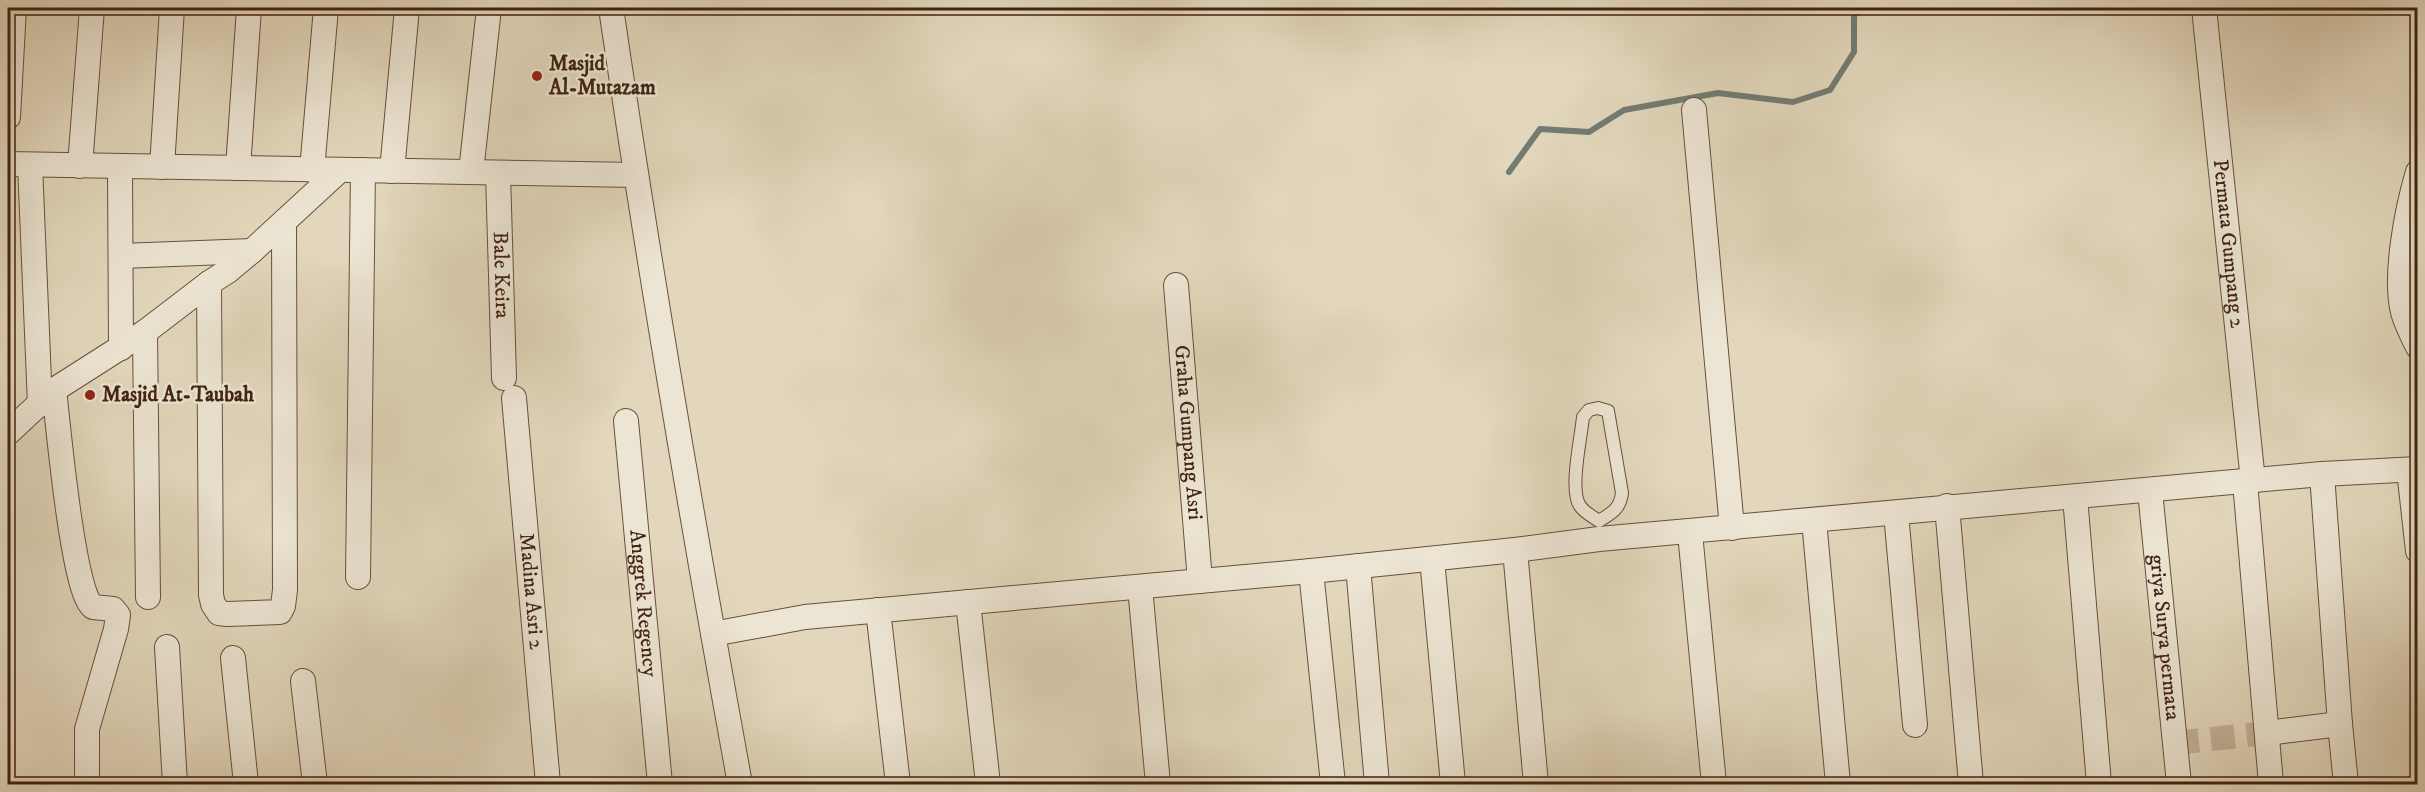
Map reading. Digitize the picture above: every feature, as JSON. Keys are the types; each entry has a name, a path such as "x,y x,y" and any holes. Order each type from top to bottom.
{"street":[{"path":"8,117 14,8"},
{"path":"80,166 92,8"},
{"path":"162,167 172,8"},
{"path":"238,168 249,8"},
{"path":"312,170 327,8"},
{"path":"392,171 407,8"},
{"path":"471,172 489,8"},
{"path":"611,8 636,175 712,634 741,784"},
{"name":"Permata Gumpang 2","path":"2204,8 2249,482 2271,784"},
{"path":"1694,110 1732,528"},
{"path":"87,784 87,729 118,615 113,609 93,607 85,597 70,533 47,397 19,164 636,175"},
{"path":"120,166 121,348"},
{"path":"8,433 47,397 145,332 252,251 284,222 351,170"},
{"path":"351,170 358,577"},
{"path":"2418,172 2410,197 2401,280 2402,310 2418,347"},
{"name":"Bale Keira","path":"498,173 509,388"},
{"path":"209,283 211,595 213,604 219,613 280,612 285,590 284,222"},
{"path":"121,256 252,251"},
{"name":"Graha Gumpang Asri","path":"1176,285 1200,581"},
{"path":"145,332 148,597"},
{"name":"Madina Asri 2","path":"509,388 548,784"},
{"name":"Anggrek Regency","path":"626,421 660,784"},
{"path":"712,634 805,617 1515,550 1599,530 1690,532 1896,513 1947,506 2150,491 2322,474 2413,470 2418,551"},
{"path":"2322,474 2346,784"},
{"name":"griya Surya permata","path":"2150,491 2179,784"},
{"path":"2075,497 2098,784"},
{"path":"1947,506 1971,784"},
{"path":"1896,513 1915,725"},
{"path":"1814,520 1838,784"},
{"path":"1690,532 1714,784"},
{"path":"1515,550 1536,784"},
{"path":"1432,559 1453,784"},
{"path":"1358,566 1377,784"},
{"path":"1311,571 1333,784"},
{"path":"1140,587 1158,784"},
{"path":"968,602 988,784"},
{"path":"878,610 898,784"},
{"path":"167,647 175,784"},
{"path":"234,658 246,784"},
{"path":"303,681 315,784"},
{"path":"2267,733 2340,724"}],"lane":[{"path":"1598,408 1608,411 1622,493 1621,503 1599,530 1581,507 1577,498 1576,484 1583,417 1589,410 1598,408"}],"waterway":[{"path":"1509,172 1540,129 1589,132 1624,110 1718,93 1793,102 1830,90 1854,52 1854,16 1860,8"}],"tunnel":[{"path":"2175,743 2267,733"}],"place":[{"name":"Masjid Al-Mutazam","path":"537,76"},
{"name":"Masjid At-Taubah","path":"90,395"}]}
